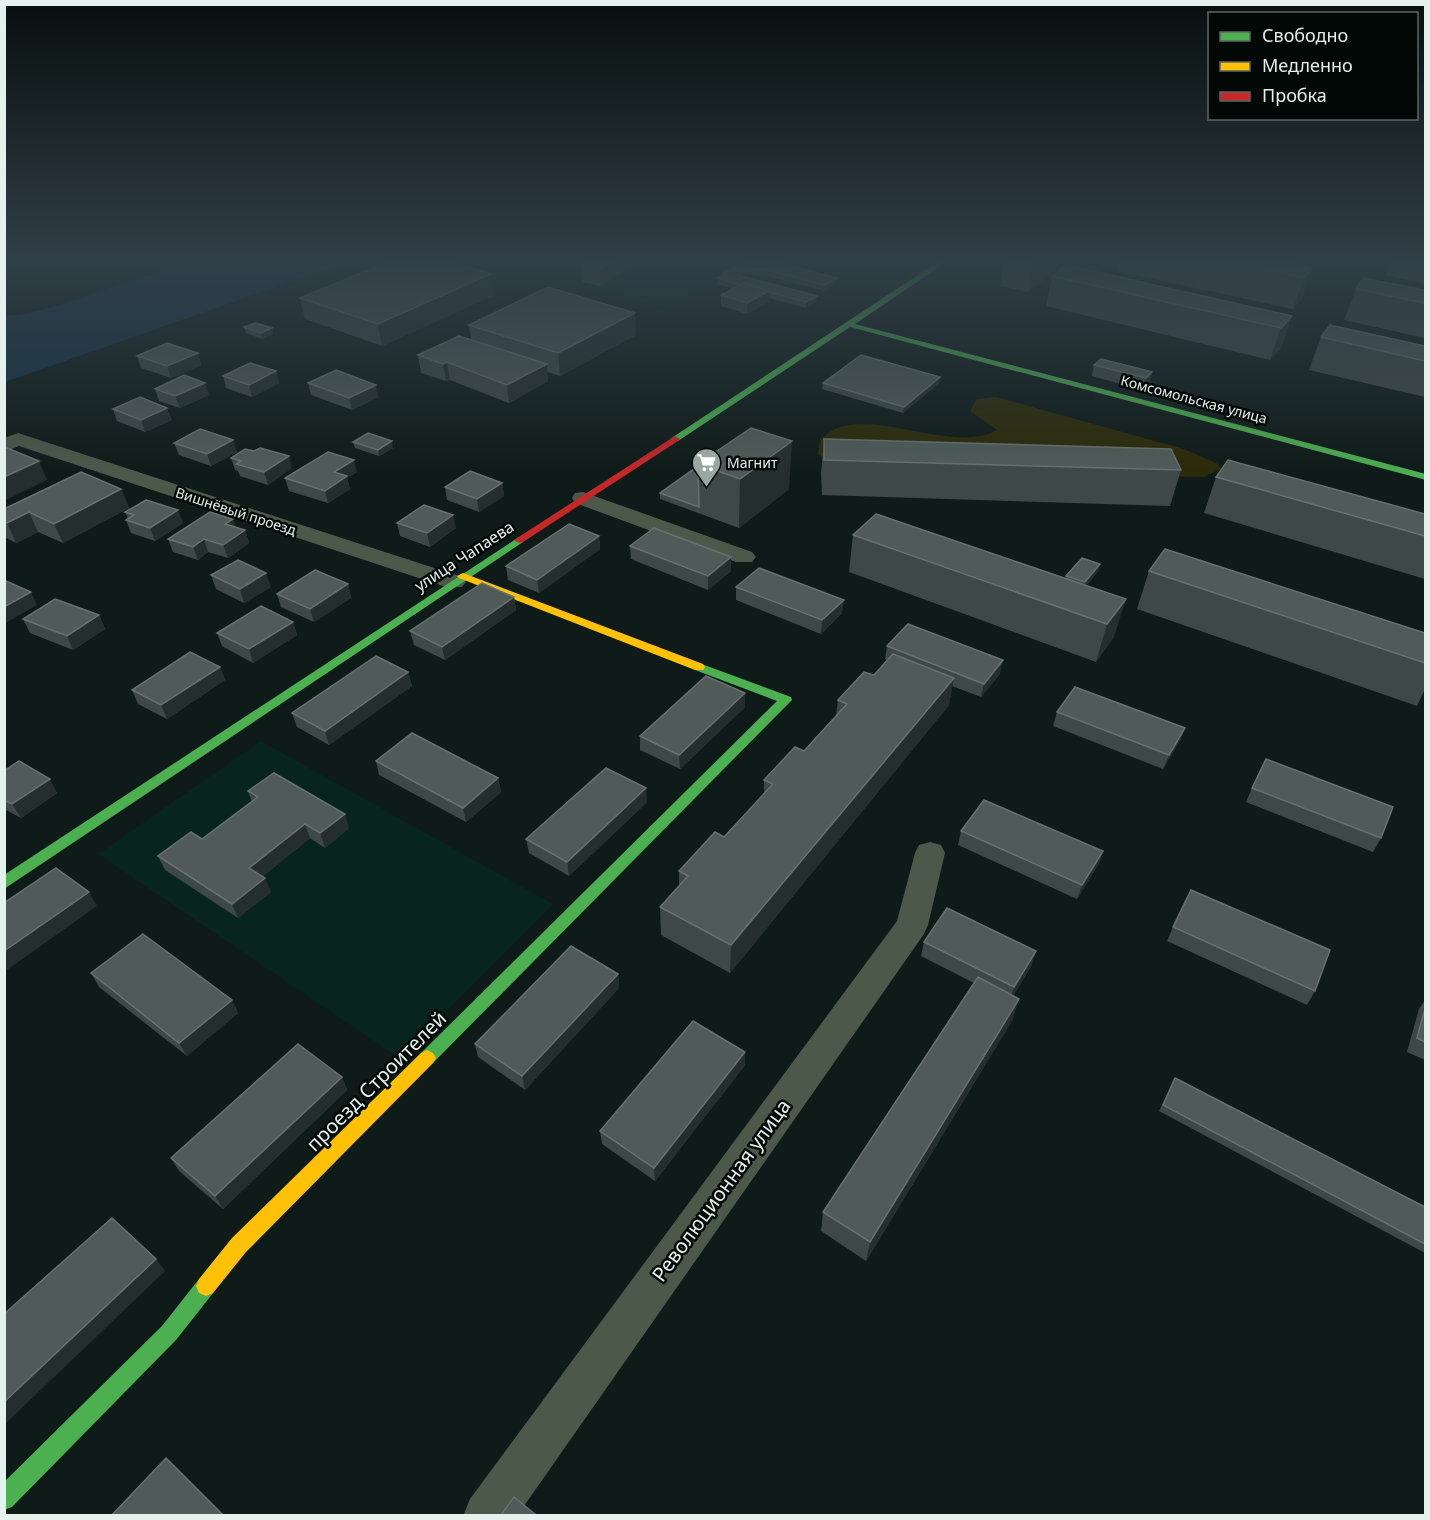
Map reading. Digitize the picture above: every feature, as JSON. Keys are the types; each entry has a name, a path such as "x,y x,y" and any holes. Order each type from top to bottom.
{"street":[{"name":"улица Чапаева","path":"4,883 459,579 841,332"},
{"name":"Комсомольская улица","path":"873,332 1425,477"},
{"name":"Вишнёвый проезд","path":"11,442 459,579"},
{"path":"583,498 744,557"},
{"name":"проезд Строителей","path":"4,1499 169,1333 239,1245 786,700 459,579"},
{"name":"Революционная улица","path":"487,1515 912,925 930,853"}],"shaded area":[{"path":"996,397 1184,449 1218,464 1221,469 1203,477 894,469 839,463 818,455 820,439 837,428 857,424 961,437 980,436 997,430 970,411 977,399"},
{"path":"261,741 553,904 399,1058 98,854"}],"water":[{"path":"5,332 148,332 5,382"}],"building":[{"path":"491,332 599,332 558,353"},
{"path":"1325,332 1361,332 1425,346 1425,361 1321,337"},
{"path":"459,336 547,364 507,385 447,362 443,364 418,355"},
{"path":"167,343 198,353 167,366 137,356"},
{"path":"861,355 940,377 904,407 823,383"},
{"path":"1101,359 1152,372 1146,378 1094,365"},
{"path":"250,363 276,371 249,385 223,376"},
{"path":"336,370 376,385 349,398 308,383"},
{"path":"184,375 205,383 175,396 155,389"},
{"path":"140,397 167,408 141,420 113,409"},
{"path":"751,428 792,441 740,479 698,464"},
{"path":"200,429 233,440 207,454 174,443"},
{"path":"368,433 392,441 378,450 353,442"},
{"path":"824,439 1171,449 1181,470 824,460"},
{"path":"7,448 39,461 4,477 4,449"},
{"path":"260,448 289,456 264,472 236,464 241,461 231,458 245,449 254,451"},
{"path":"328,452 354,460 334,472 347,476 325,491 285,478"},
{"path":"1228,460 1425,514 1425,536 1216,477"},
{"path":"698,466 699,507 660,493"},
{"path":"470,471 502,483 477,499 445,487"},
{"path":"81,472 121,489 54,524 29,512 7,523 4,522 4,509"},
{"path":"146,500 178,510 150,528 126,520 134,515 125,512"},
{"path":"424,505 453,515 427,533 397,523"},
{"path":"210,512 233,519 225,524 245,530 223,545 204,539 193,547 168,539"},
{"path":"876,514 1126,599 1107,624 853,535"},
{"path":"569,524 599,536 537,580 506,566"},
{"path":"654,528 731,557 708,576 630,546"},
{"path":"1165,549 1425,633 1425,663 1149,571"},
{"path":"1082,558 1100,564 1085,582 1066,576"},
{"path":"238,560 266,573 240,589 211,575"},
{"path":"759,568 844,600 822,620 736,587"},
{"path":"315,570 348,584 310,609 277,594"},
{"path":"4,582 31,592 4,607"},
{"path":"482,583 514,597 442,647 410,631"},
{"path":"55,599 99,615 67,636 23,619"},
{"path":"261,606 293,622 249,649 217,633"},
{"path":"908,624 1003,660 984,684 887,646"},
{"path":"190,652 220,667 161,705 132,690"},
{"path":"893,654 954,678 731,945 660,907 688,876 679,871 715,832 724,837 773,784 764,780 795,747 804,751 847,704 838,700 864,672 874,675"},
{"path":"376,656 408,672 325,731 292,713"},
{"path":"706,676 745,693 679,755 640,736"},
{"path":"1075,687 1185,728 1169,755 1057,712"},
{"path":"412,733 498,778 463,808 376,761"},
{"path":"1266,759 1393,807 1381,838 1252,788"},
{"path":"19,761 50,779 12,804 4,800 4,771"},
{"path":"606,768 646,788 567,862 526,839"},
{"path":"274,773 345,814 320,833 305,824 249,868 265,878 232,904 158,856 191,832 202,839 258,797 248,791"},
{"path":"984,800 1103,851 1082,885 961,831"},
{"path":"56,868 89,892 4,951 4,903"},
{"path":"1191,890 1330,950 1315,991 1173,927"},
{"path":"947,908 1036,951 1014,987 924,942"},
{"path":"143,934 232,1000 179,1043 91,973"},
{"path":"571,946 618,974 522,1076 475,1044"},
{"path":"978,977 1019,999 870,1242 823,1212"},
{"path":"1425,1009 1425,1042 1417,1038"},
{"path":"693,1021 745,1052 654,1168 600,1131"},
{"path":"298,1044 342,1077 215,1196 171,1158"},
{"path":"1175,1078 1425,1207 1425,1244 1163,1105"},
{"path":"112,1218 156,1259 4,1402 4,1314"},
{"path":"166,1458 223,1515 112,1515"},
{"path":"514,1497 536,1515 501,1515"}],"traffic: fast":[{"path":"675,439 837,332"},
{"path":"876,332 1426,477"},
{"path":"4,883 519,540"},
{"path":"427,1058 786,700 699,667"},
{"path":"4,1499 169,1333 206,1286"}],"traffic: slow":[{"path":"463,576 699,667"},
{"path":"206,1286 239,1245 427,1058"}],"traffic: jam":[{"path":"519,540 675,439"}],"place":[{"name":"Магнит","path":"706,488"}]}
